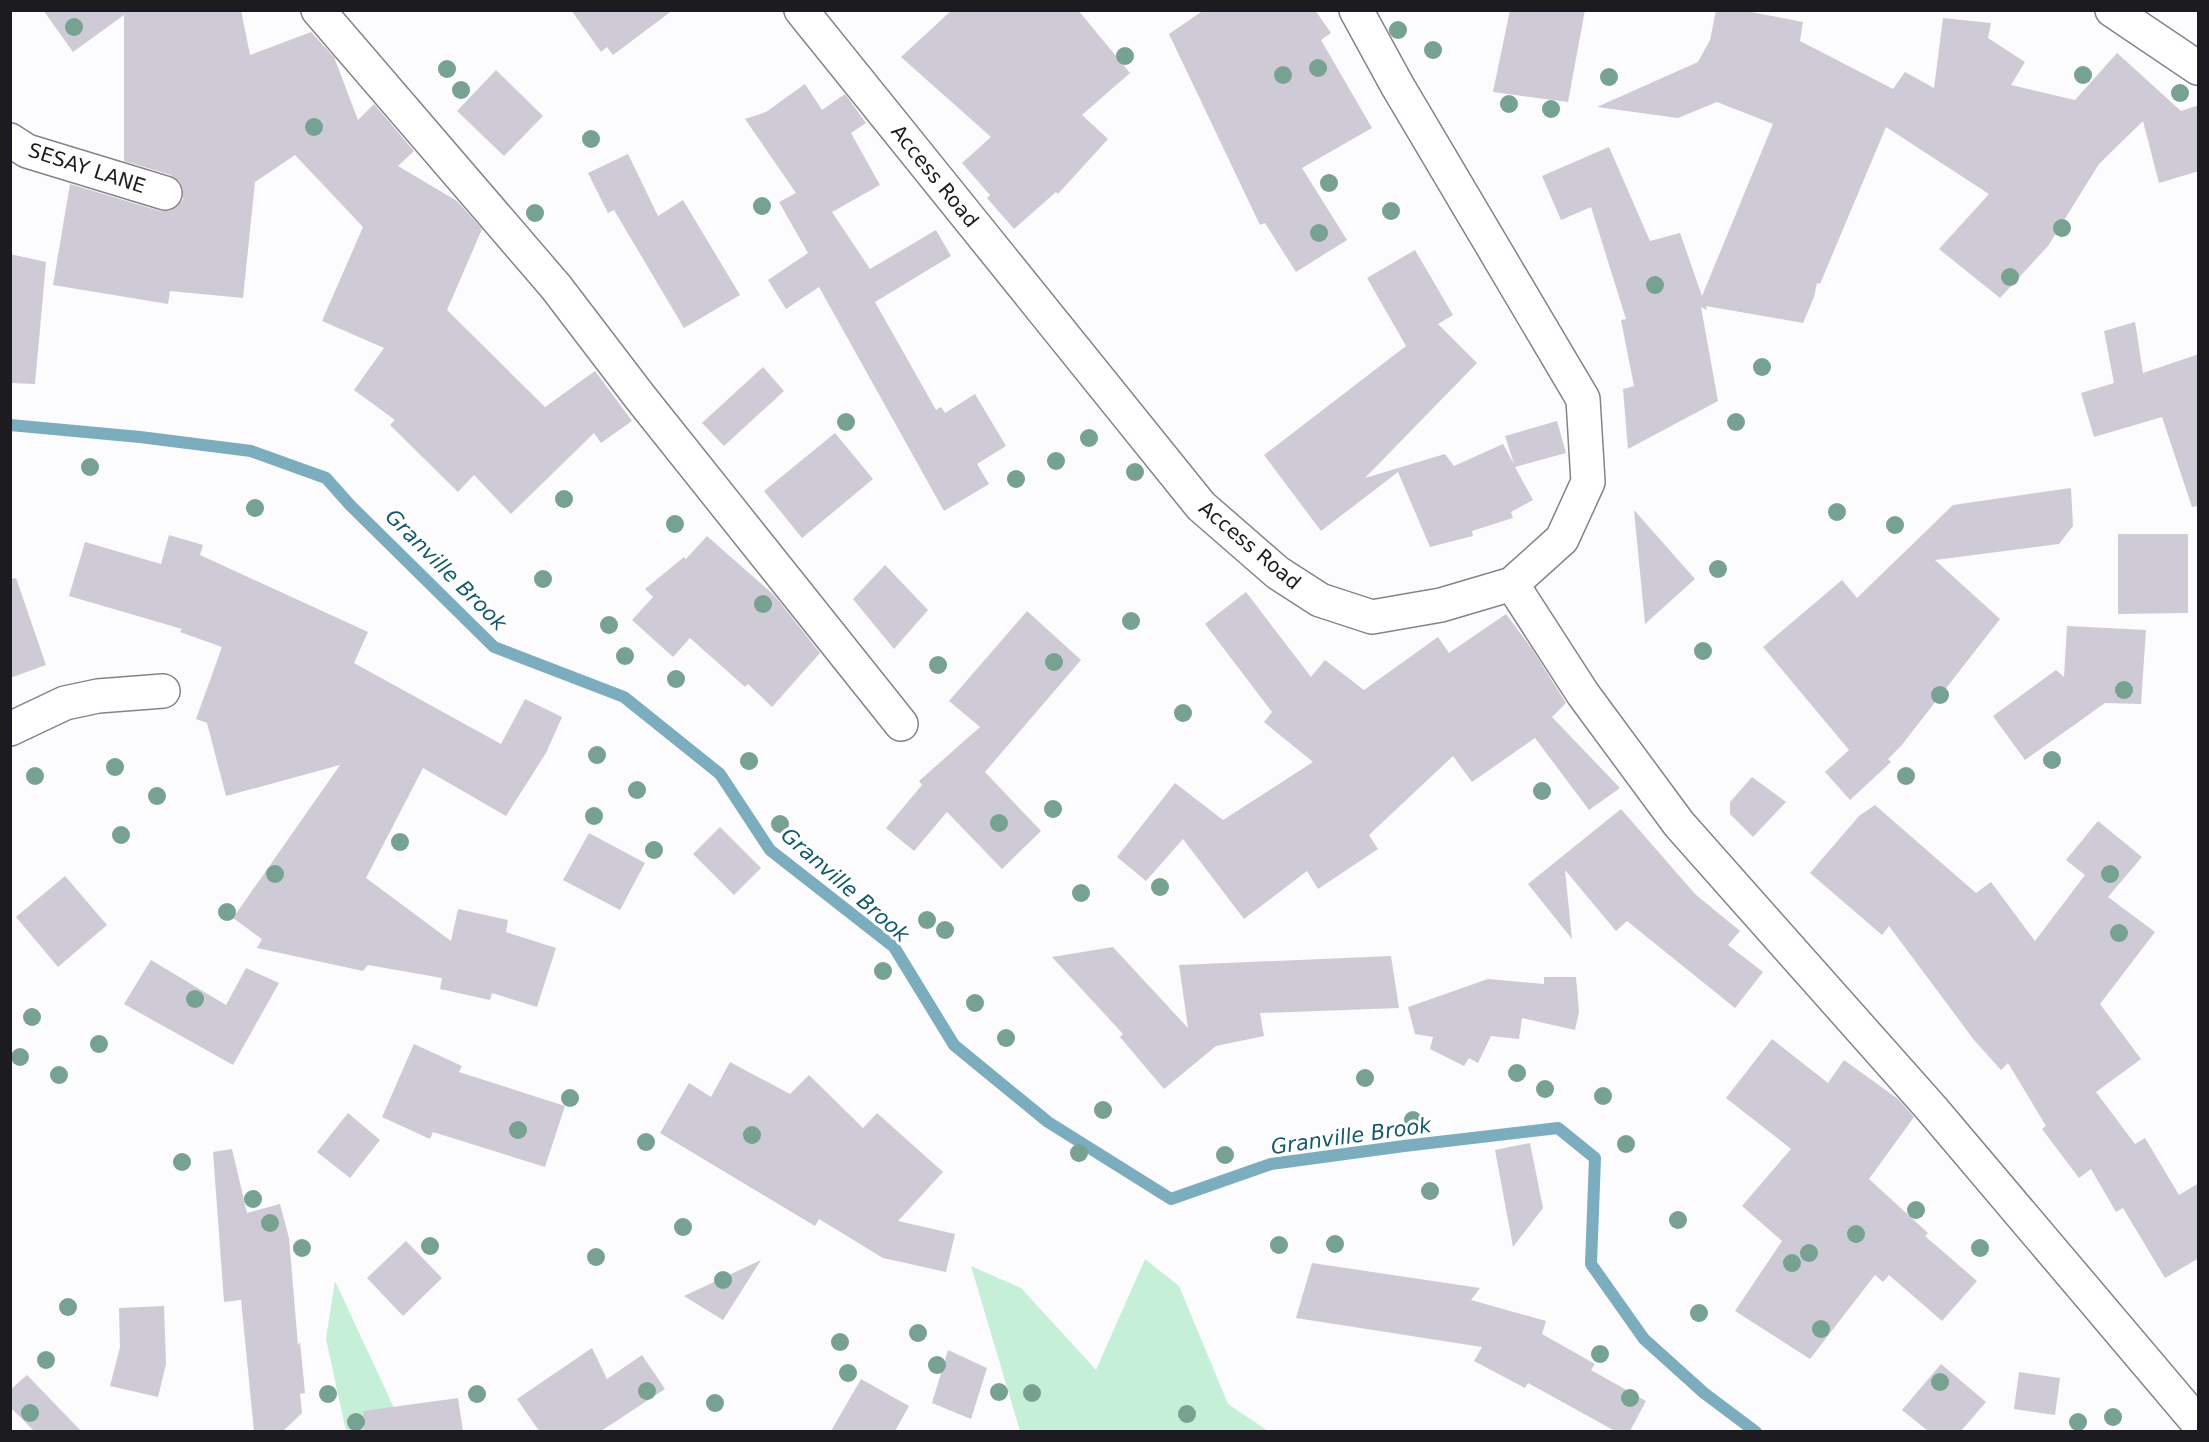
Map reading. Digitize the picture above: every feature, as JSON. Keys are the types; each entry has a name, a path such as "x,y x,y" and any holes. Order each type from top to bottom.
{"street":[{"path":"318,10 556,287 640,397 901,724"},
{"name":"Access Road","path":"801,10 1201,506 1278,573 1320,600 1372,617 1441,605 1512,584 1562,539 1588,482 1583,399 1397,85 1356,10"},
{"path":"2112,10 2199,68"},
{"name":"SESAY LANE","path":"10,140 27,151 165,193"},
{"path":"1512,584 1583,694 1679,824 1932,1109 2199,1423"},
{"path":"10,729 65,703 98,696 163,691"}],"green space":[{"path":"1145,1259 1179,1286 1228,1404 1268,1431 1020,1431 971,1266 1021,1288 1096,1370"},
{"path":"335,1281 394,1408 387,1431 346,1431 326,1339"}],"building":[{"path":"43,10 241,10 250,55 311,32 334,57 358,120 374,104 414,151 398,166 457,201 482,229 447,310 545,407 595,371 632,421 601,443 594,433 511,514 474,475 458,492 390,425 395,420 354,390 384,348 322,321 363,227 295,155 255,182 243,298 170,291 168,304 53,285 70,184 160,211 170,211 178,206 183,199 183,189 179,181 171,175 124,161 124,15 73,52"},
{"path":"571,10 673,10 613,55 607,47 601,52"},
{"path":"952,10 1078,10 1130,73 1082,115 1108,139 1058,194 1056,192 1014,229 987,198 990,195 962,163 991,137 901,57"},
{"path":"1204,10 1315,10 1331,33 1321,40 1372,128 1302,168 1347,240 1296,272 1265,223 1260,225 1169,34"},
{"path":"1510,10 1585,10 1568,102 1493,92"},
{"path":"1716,10 1740,10 1803,22 1800,41 1893,89 1905,72 1934,88 1943,18 1991,23 1988,38 2025,62 2011,85 2075,100 2117,53 2181,111 2199,105 2199,171 2159,183 2143,121 2099,164 2048,246 2000,298 1939,249 1989,194 1886,127 1820,284 1817,283 1803,323 1706,306 1707,310 1701,307 1718,401 1628,449 1623,389 1634,386 1621,320 1626,319 1591,207 1561,220 1542,176 1609,147 1650,241 1680,233 1702,296 1773,124 1717,102 1678,118 1597,107 1698,62 1710,40"},
{"path":"496,70 543,116 504,156 457,111"},
{"path":"805,84 822,110 845,94 866,123 851,133 880,185 832,212 870,269 936,230 951,256 875,302 936,410 941,407 945,413 975,394 1006,446 977,464 989,484 944,511 819,287 786,309 768,280 808,253 779,202 796,193 745,119 766,112"},
{"path":"628,154 658,216 683,200 740,295 684,328 614,210 608,213 588,173"},
{"path":"1415,250 1453,315 1438,324 1477,363 1365,478 1445,454 1454,466 1503,444 1514,464 1505,436 1557,421 1566,453 1515,467 1533,500 1511,512 1513,518 1472,531 1473,536 1430,547 1398,472 1321,531 1264,455 1406,346 1367,278"},
{"path":"10,254 46,262 35,384 10,383"},
{"path":"2135,322 2143,373 2199,354 2199,506 2192,507 2162,417 2094,437 2081,393 2114,383 2104,331"},
{"path":"763,367 784,391 724,446 702,423"},
{"path":"835,433 873,479 802,538 764,491"},
{"path":"2071,488 2073,526 2059,544 1935,560 2000,619 1901,746 1888,759 1891,762 1850,800 1825,772 1849,750 1763,647 1842,580 1857,598 1953,505"},
{"path":"1634,510 1695,579 1645,624"},
{"path":"2118,534 2188,534 2188,613 2118,614"},
{"path":"169,535 203,545 200,555 368,632 354,663 501,744 525,699 562,717 546,753 506,816 423,768 366,878 451,941 458,909 508,920 506,932 556,948 537,1007 492,993 490,1000 440,989 442,978 368,965 363,971 257,948 262,939 233,918 340,765 226,796 207,723 196,719 222,647 180,632 182,629 69,596 85,542 161,564"},
{"path":"707,536 774,595 820,653 772,707 748,684 745,687 690,638 673,657 632,620 653,597 645,589 684,557 686,559"},
{"path":"885,565 928,610 894,649 853,599"},
{"path":"16,578 46,665 10,678 10,579"},
{"path":"1246,592 1311,677 1325,660 1364,690 1438,637 1449,653 1506,614 1532,649 1566,703 1552,717 1620,788 1589,810 1535,738 1472,782 1453,756 1369,835 1378,849 1318,889 1307,871 1244,919 1183,839 1146,881 1117,857 1175,783 1223,820 1313,762 1264,722 1272,712 1205,624"},
{"path":"1027,611 1081,660 985,772 1041,831 1002,869 947,812 914,851 886,828 922,785 919,781 980,727 949,701"},
{"path":"2067,626 2146,630 2141,704 2105,703 2025,760 1993,716 2056,670 2064,677"},
{"path":"1752,777 1786,802 1753,837 1730,814 1730,802"},
{"path":"1875,805 1976,893 1991,882 2035,941 2085,875 2066,860 2098,821 2142,857 2108,897 2155,932 2100,1004 2141,1059 2096,1092 2135,1144 2145,1138 2179,1195 2199,1183 2199,1258 2165,1278 2123,1208 2116,1212 2091,1169 2079,1178 2042,1129 2046,1126 2008,1063 2001,1070 1974,1040 1889,926 1882,935 1810,873 1859,816"},
{"path":"1621,809 1695,894 1740,931 1728,945 1763,972 1735,1008 1627,921 1616,931 1565,870 1572,939 1528,884"},
{"path":"720,827 761,868 734,895 693,854"},
{"path":"589,833 645,863 620,910 563,880"},
{"path":"65,876 107,925 58,967 16,917"},
{"path":"1113,947 1188,1028 1179,965 1391,956 1399,1008 1260,1013 1264,1036 1216,1046 1164,1089 1120,1037 1123,1034 1052,957"},
{"path":"151,960 226,1005 246,968 279,983 233,1065 124,1004"},
{"path":"1544,977 1576,977 1579,1012 1575,1030 1522,1018 1519,1039 1491,1036 1478,1063 1469,1058 1464,1066 1430,1049 1433,1037 1415,1034 1408,1007 1488,979 1544,984"},
{"path":"1772,1039 1828,1083 1844,1060 1898,1099 1914,1117 1869,1179 1928,1233 1925,1236 1977,1281 1942,1321 1889,1275 1883,1282 1875,1275 1810,1359 1735,1311 1782,1241 1742,1206 1791,1149 1726,1098"},
{"path":"414,1044 462,1066 459,1072 565,1106 545,1167 433,1132 430,1139 382,1117"},
{"path":"730,1062 790,1094 809,1075 863,1128 877,1113 943,1172 898,1221 955,1234 946,1272 883,1258 819,1219 815,1226 660,1133 689,1083 711,1097"},
{"path":"348,1113 380,1140 350,1178 317,1152"},
{"path":"1530,1143 1543,1208 1513,1247 1495,1150"},
{"path":"232,1149 247,1213 280,1204 289,1238 298,1345 300,1342 305,1393 300,1394 302,1413 283,1431 254,1431 241,1300 224,1302 213,1152"},
{"path":"406,1241 442,1278 403,1316 367,1278"},
{"path":"761,1260 723,1320 684,1296"},
{"path":"1312,1263 1480,1288 1471,1300 1546,1321 1542,1334 1595,1364 1591,1370 1646,1401 1630,1431 1615,1431 1528,1383 1525,1388 1474,1361 1482,1347 1296,1318"},
{"path":"164,1306 166,1364 158,1397 110,1386 120,1347 119,1308"},
{"path":"592,1348 607,1379 642,1355 665,1389 601,1431 539,1431 517,1399"},
{"path":"948,1350 987,1368 971,1419 932,1403"},
{"path":"1941,1364 1986,1402 1961,1431 1928,1431 1902,1410"},
{"path":"2019,1372 2060,1378 2055,1415 2014,1409"},
{"path":"27,1375 81,1431 34,1431 10,1407 10,1390"},
{"path":"861,1379 909,1406 895,1431 831,1431"},
{"path":"458,1398 463,1431 364,1431 363,1411"}],"waterway":[{"name":"Granville Brook","path":"10,425 140,437 251,451 326,478 350,505 494,647 624,697 720,774 770,850 894,947 954,1045 1048,1122 1171,1199 1271,1164 1558,1128 1595,1158 1591,1264 1644,1339 1704,1393 1756,1432"}]}
